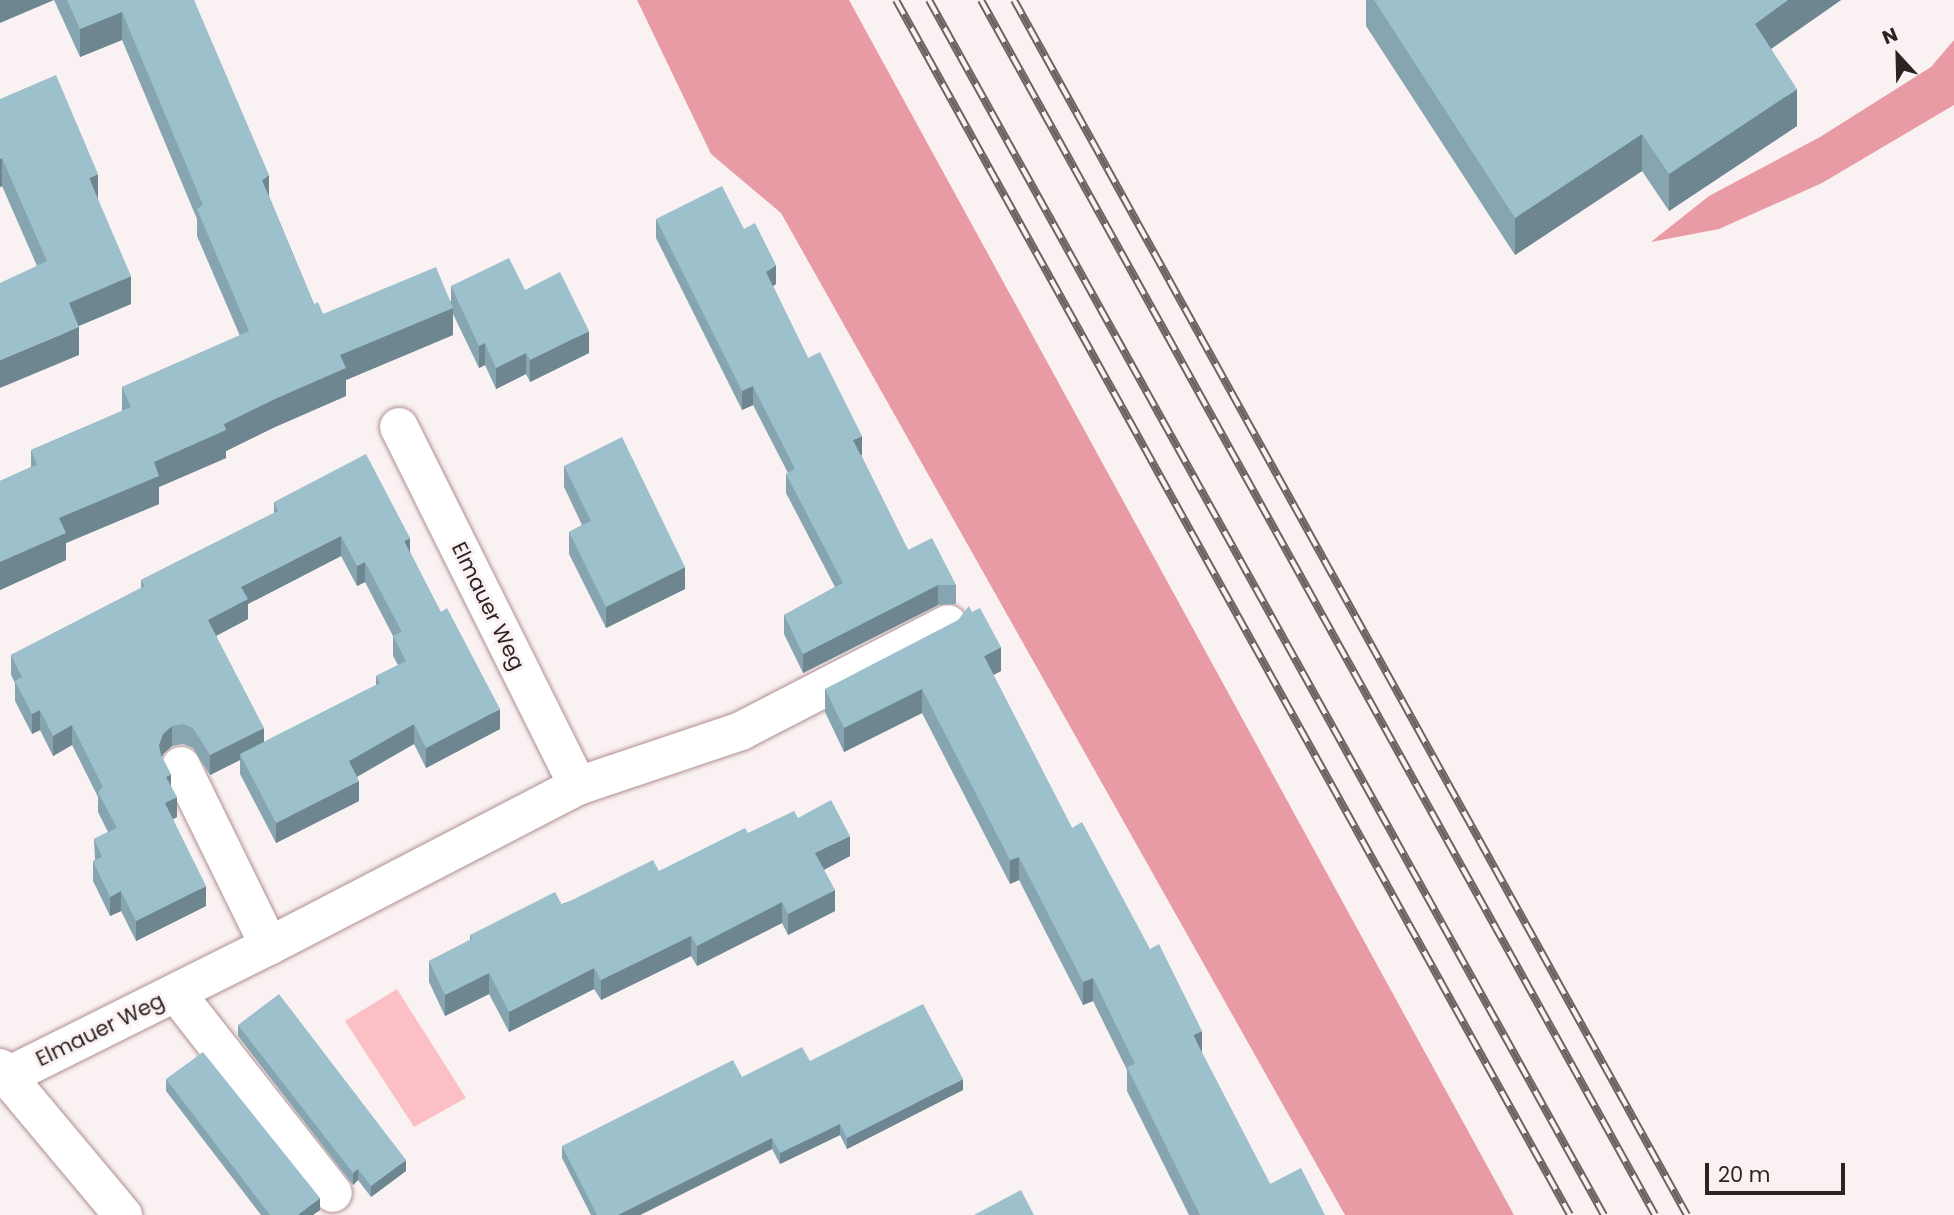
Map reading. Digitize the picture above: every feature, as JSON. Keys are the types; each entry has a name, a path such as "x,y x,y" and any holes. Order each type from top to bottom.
{"street":[{"name":"Elmauer Weg","path":"399,427 578,786"},
{"name":"Elmauer Weg","path":"3,1072 176,993 578,786 741,731 948,625"},
{"path":"181,766 269,946"},
{"path":"176,993 332,1193"},
{"path":"3,1072 123,1215"}],"shaded area":[{"path":"637,0 849,0 1514,1215 1345,1215 781,213 711,154"},
{"path":"1954,40 1954,105 1822,183 1719,229 1651,242 1709,196 1820,137 1931,67"},
{"path":"397,989 466,1098 414,1127 345,1021"}],"building":[{"path":"67,0 194,0 269,175 262,180 314,304 318,302 323,314 436,267 453,308 340,355 346,368 275,399 224,424 226,430 154,462 159,476 59,518 66,533 0,562 0,481 37,465 31,450 131,407 122,387 249,331 197,209 203,205 122,12 80,29"},
{"path":"1374,0 1788,0 1755,24 1797,89 1669,174 1642,134 1515,218"},
{"path":"56,75 98,174 89,178 131,276 69,303 79,327 0,360 0,283 47,261 2,158 0,159 0,99"},
{"path":"722,186 744,229 755,223 776,265 766,272 808,358 820,352 862,436 853,440 908,550 932,538 956,585 938,585 803,654 784,615 843,583 786,474 795,469 753,386 742,391 656,219"},
{"path":"509,258 525,290 560,272 589,331 530,360 526,353 496,368 485,343 479,346 451,286"},
{"path":"622,437 685,567 606,607 569,532 591,521 564,466"},
{"path":"366,454 410,538 404,541 441,612 447,608 500,709 426,748 414,724 349,761 359,781 276,823 240,754 380,683 376,676 406,661 393,636 402,632 365,562 357,566 341,536 241,587 248,599 208,620 264,728 210,755 193,728 183,724 172,726 163,734 159,745 161,755 171,774 166,777 177,797 165,803 206,886 136,921 121,891 110,897 93,861 102,857 94,839 117,828 98,792 103,787 72,725 53,736 40,710 32,714 15,681 22,677 11,655 145,586 141,580 278,511 274,502"},
{"path":"969,606 972,612 980,608 1001,647 984,656 1072,828 1082,822 1150,949 1159,944 1202,1031 1193,1035 1270,1184 1301,1168 1325,1215 1200,1215 1127,1067 1135,1064 1093,978 1083,982 1019,857 1010,860 922,689 844,728 825,689 958,620"},
{"path":"831,800 850,836 815,853 835,890 788,914 782,902 697,946 691,936 601,980 594,968 509,1012 489,973 445,995 429,961 472,939 470,935 555,892 562,905 653,860 659,871 745,828 748,833 794,811 798,818"},
{"path":"279,994 406,1160 371,1186 358,1169 353,1173 238,1025"},
{"path":"923,1004 963,1079 847,1138 840,1124 780,1153 772,1138 618,1215 597,1215 562,1146 733,1060 742,1077 802,1047 810,1061"},
{"path":"203,1052 320,1198 298,1215 270,1215 166,1079"},
{"path":"1021,1190 1034,1215 974,1215"}],"railway":[{"path":"896,0 1570,1215"},
{"path":"929,0 1604,1215"},
{"path":"981,0 1655,1215"},
{"path":"1014,0 1687,1215"}]}
